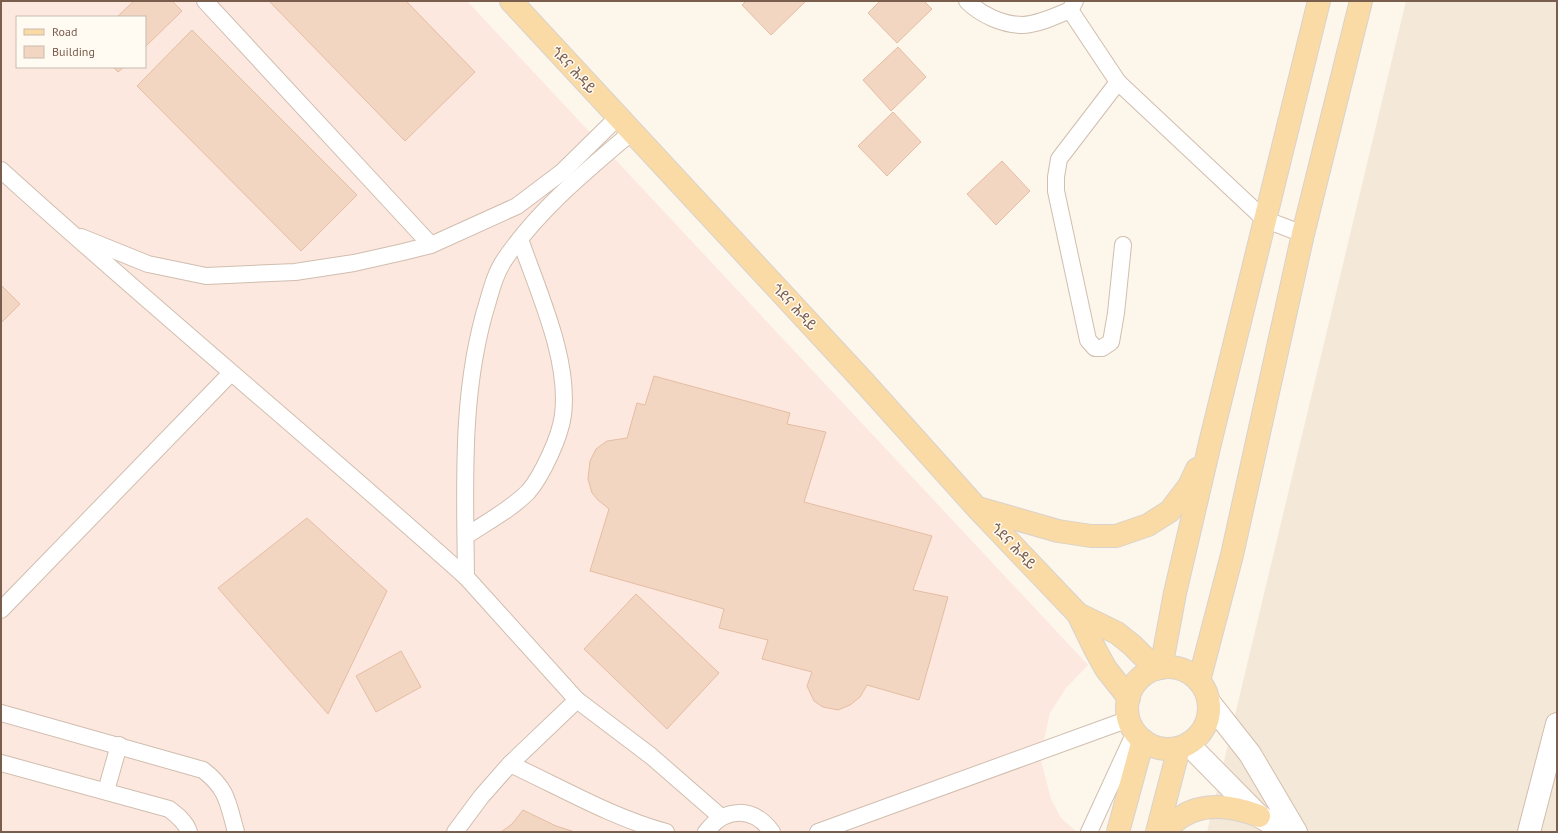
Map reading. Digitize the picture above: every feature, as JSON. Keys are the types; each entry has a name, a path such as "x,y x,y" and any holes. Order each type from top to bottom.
{"main road":[{"name":"ጎደና ሕዳይ","path":"511,1 864,382 977,508 1078,614"},
{"path":"1159,668 1211,439 1264,219 1319,1"},
{"path":"1199,681 1232,554 1303,234 1361,1"},
{"path":"977,508 1058,531 1092,536 1116,536 1148,525 1170,511 1189,486 1211,439"},
{"path":"1078,614 1117,633 1159,668"},
{"path":"1078,614 1134,722 1154,746 1166,749 1183,746 1200,734 1208,719 1207,695 1199,681 1182,669 1159,668 1144,675 1135,685 1134,722 1118,832"},
{"path":"1208,702 1250,754 1296,832"},
{"path":"1529,832 1548,797 1557,724"},
{"path":"1183,746 1259,816 1286,832"},
{"path":"1157,832 1183,746"},
{"path":"1165,832 1177,819 1202,807 1227,807 1259,816"}],"lane":[{"path":"205,1 431,245"},
{"path":"967,1 975,9 993,19 1022,25 1042,21 1073,6 1118,82 1264,219 1303,234"},
{"path":"1118,82 1059,160 1056,177 1056,191 1088,340 1095,348 1102,348 1111,342 1123,245"},
{"path":"68,231 148,264 206,276 294,272 354,263 431,245 517,206 625,124"},
{"path":"466,577 466,440 472,366 482,321 495,277 504,260 520,239 625,124"},
{"path":"1,170 68,231 231,373 356,478 466,577 577,700 651,756 721,817"},
{"path":"466,536 510,507 529,491 550,455 558,436 563,415 562,373 555,343 520,239"},
{"path":"1,610 231,373"},
{"path":"455,832 481,797 510,764 577,700"},
{"path":"1,713 119,745 203,770 216,780 225,794 236,832"},
{"path":"818,832 1134,722"},
{"path":"1089,832 1134,722"},
{"path":"106,791 119,745"},
{"path":"1,763 169,809 179,817 189,832"},
{"path":"510,764 620,816 666,832"},
{"path":"706,832 721,817 732,813 745,813 757,817 772,832"}],"shaded area":[{"path":"1,1 467,1 1088,665 1066,688 1050,713 1040,757 1051,799 1061,818 1077,832 1,832"},
{"path":"1406,1 1557,1 1557,832 1207,832"}],"building":[{"path":"134,1 172,1 182,11 146,46 146,16 118,16"},
{"path":"269,1 406,1 475,72 405,141"},
{"path":"746,1 806,1 771,35 742,5"},
{"path":"880,1 924,1 932,9 897,43 868,13"},
{"path":"192,30 357,195 301,251 137,86"},
{"path":"898,47 926,77 891,111 863,80"},
{"path":"114,68 123,68 118,72"},
{"path":"893,112 921,142 887,176 858,146"},
{"path":"1002,161 1030,191 996,225 967,194"},
{"path":"1,285 20,304 1,323"},
{"path":"654,376 790,413 787,424 826,432 804,502 932,536 913,590 948,597 919,700 867,685 860,697 850,705 838,710 823,707 814,701 807,686 812,672 762,659 768,640 719,628 724,609 590,571 609,509 592,493 588,479 590,461 596,449 607,441 627,438 637,403 645,405"},
{"path":"307,518 387,591 328,714 218,588"},
{"path":"636,594 719,673 667,729 584,649"},
{"path":"401,651 421,687 376,712 356,676"},
{"path":"523,810 556,826 575,832 501,832 512,824"}]}
